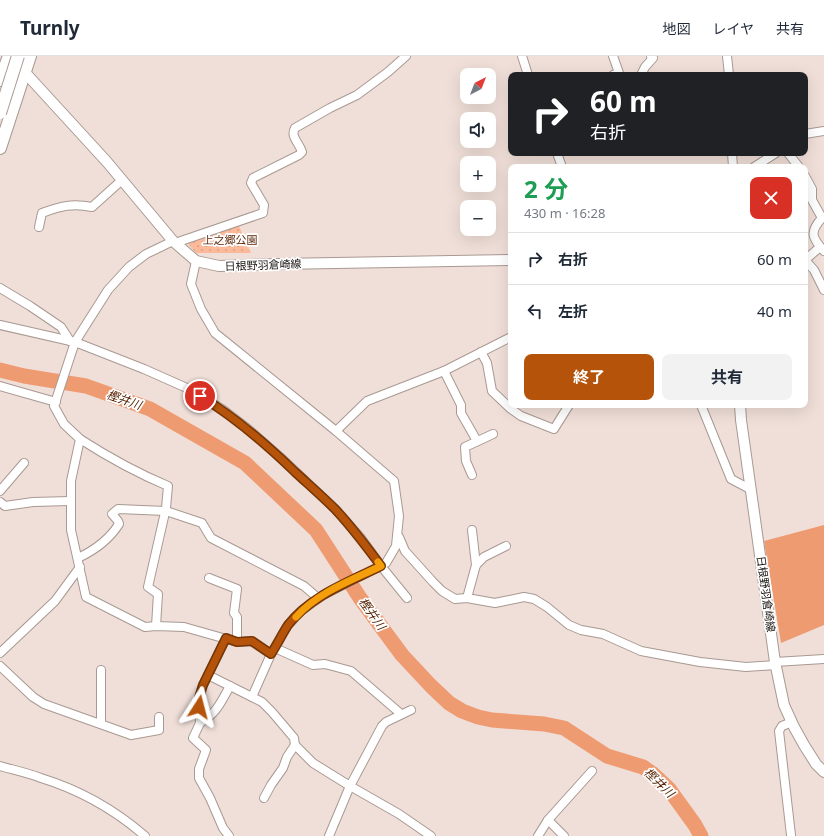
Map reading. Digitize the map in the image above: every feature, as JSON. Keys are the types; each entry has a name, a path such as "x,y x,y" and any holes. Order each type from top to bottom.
{"highway":[{"path":"0,80 10,56"},
{"path":"0,113 18,56"},
{"path":"0,148 30,56"}],"main road":[{"name":"日根野羽倉崎線","path":"10,56 122,180 174,242 196,261 219,266 508,260"},
{"name":"日根野羽倉崎線","path":"740,408 750,489 775,663 784,705 804,745 816,764 824,772"}],"street":[{"path":"156,626 158,594 148,587 166,511 168,486 146,477 111,458 80,439 64,424 54,406 72,341 108,290 129,267 146,254 174,242 262,213 264,205 250,183 253,178 302,152 300,145 294,137 293,132 295,128 330,108 357,95 388,72 406,56"},
{"path":"522,56 527,72"},
{"path":"613,56 618,72"},
{"path":"642,72 645,66 653,58 651,56"},
{"path":"727,56 729,72"},
{"path":"808,134 824,131"},
{"path":"759,164 771,156"},
{"path":"790,156 797,164"},
{"path":"39,227 42,214 61,206 78,204 92,207 122,180"},
{"path":"808,182 812,189 812,200 822,218 815,225 813,230 814,238 822,249 808,258"},
{"path":"196,261 191,284 201,309 215,334 336,431 394,481 399,516 396,546 386,563 318,598 301,611 288,625 273,651 252,697"},
{"path":"808,263 814,270 824,290"},
{"path":"0,288 61,327 72,341"},
{"path":"0,325 72,341 102,354 144,369 189,390 222,409 264,443 335,509 360,537 407,598"},
{"path":"336,431 367,401 444,371 508,338"},
{"path":"481,352 487,363 492,391 508,406"},
{"path":"444,371 461,405 461,413 477,441"},
{"path":"0,386 56,402"},
{"path":"510,408 521,416 554,429 567,408"},
{"path":"702,408 732,479 750,489"},
{"path":"472,475 466,461 465,447 492,434"},
{"path":"80,439 71,481 71,530 86,597 145,627 184,626 237,642 252,641 273,651 313,665 324,664 351,671 401,714"},
{"path":"0,491 24,463"},
{"path":"0,502 5,506 33,502 70,501"},
{"path":"78,558 96,549 114,532 119,524 112,514 118,509 166,511 202,523 211,538 304,586 318,598"},
{"path":"467,598 476,565 472,530"},
{"path":"397,532 405,551 442,591 455,599 467,598 495,602 524,597 534,599 547,607 569,625 581,630 603,634 640,651 700,662 746,667 824,659"},
{"path":"476,565 484,556 506,546"},
{"path":"0,653 55,601 80,567"},
{"path":"209,578 237,588 234,613 237,617 237,642"},
{"path":"226,638 208,675 199,698 200,723 193,738 206,750 200,769 199,778 210,798 223,828 229,836"},
{"path":"0,666 33,697 44,704 131,735 159,730 159,717"},
{"path":"101,670 101,724"},
{"path":"208,675 262,702 294,738 295,745 313,763 399,814 431,836"},
{"path":"200,723 211,717 230,686"},
{"path":"329,836 350,786 382,726 386,722 411,710"},
{"path":"791,835 779,731 782,726 792,722"},
{"path":"264,798 282,768 287,756 295,745"},
{"path":"0,766 63,785 91,798 116,813 145,836"},
{"path":"538,836 548,820 592,771"},
{"path":"548,820 564,836"}],"green space":[{"name":"上之郷公園","path":"238,224 251,253 196,253 185,240"}],"shaded area":[{"path":"824,525 824,625 781,643 764,541"}],"waterway":[{"name":"樫井川","path":"0,370 24,376 86,386 150,409 245,463 316,530 360,598 402,655 449,703 462,711 478,717 492,720 544,724 564,728 607,756 643,767 669,789 695,825 701,836"}],"slow traffic":[{"path":"296,617 301,611 318,598 381,566 378,562"}],"route":[{"path":"199,707 199,698 203,685 226,638 237,642 252,641 271,654 288,625 301,611 323,595 381,566 360,537 335,509 280,457 222,409 200,396"}]}
